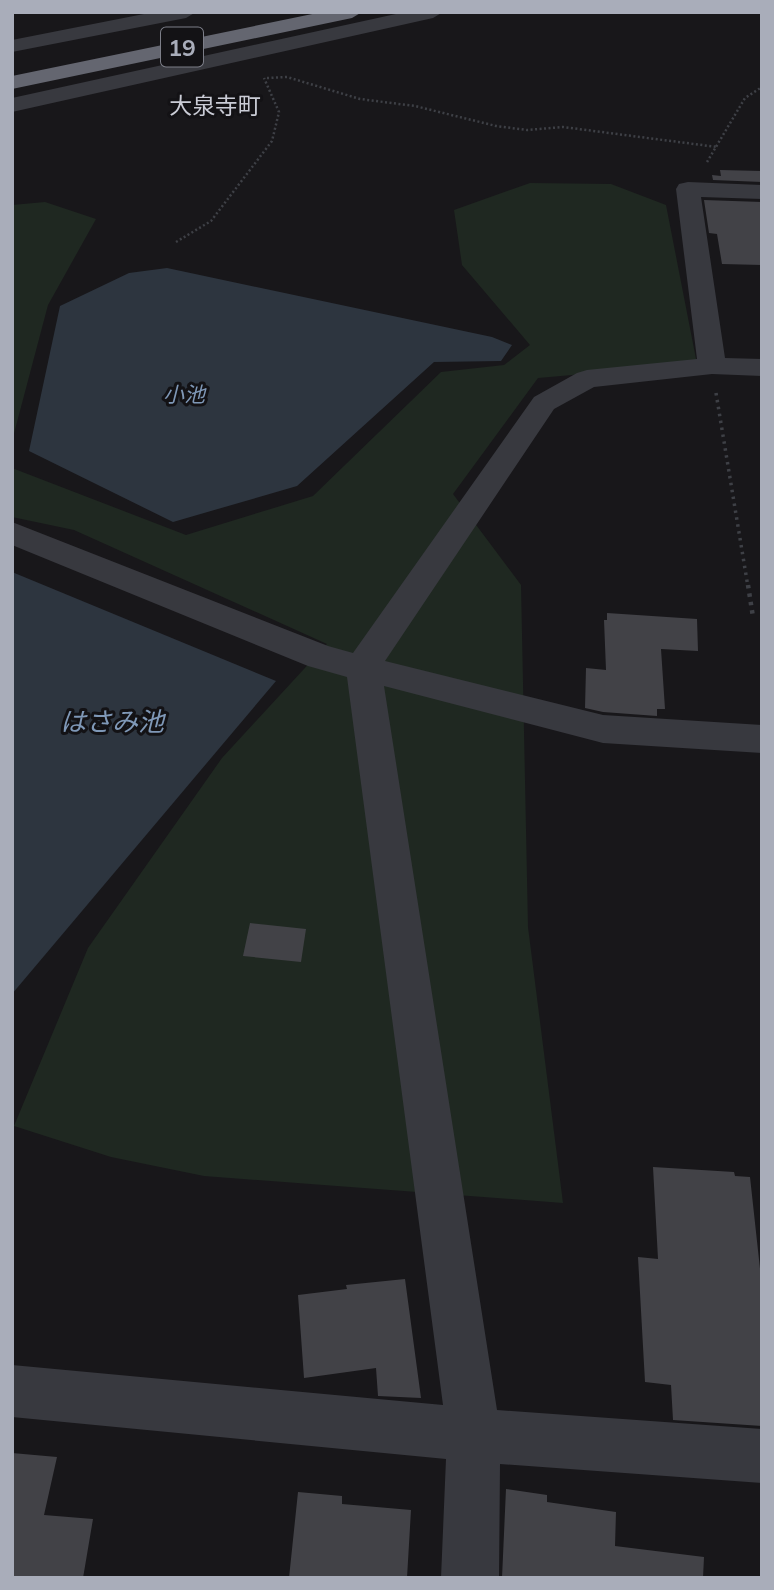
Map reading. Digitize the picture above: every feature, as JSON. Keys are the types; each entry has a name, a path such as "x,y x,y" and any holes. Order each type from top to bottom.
{"highway":[{"name":"19","path":"12,66 275,12"},
{"name":"19","path":"12,83 132,41 352,12"}],"street":[{"path":"12,46 132,41 186,12"},
{"path":"12,105 433,12"},
{"path":"132,41 161,72"},
{"path":"712,366 688,189 762,191"},
{"path":"471,1578 474,1435 363,666 544,403 587,379 712,366 762,368"},
{"path":"12,533 320,657 603,729 762,739"},
{"path":"12,1391 474,1435 762,1456"}],"path":[{"path":"176,242 211,221 272,141 279,112 272,90 264,78 240,55"},
{"path":"264,78 287,77 360,99 415,106 496,126 527,130 563,127 717,147"},
{"path":"688,189 717,147 745,98 762,87"},
{"path":"712,366 753,617"}],"shaded area":[{"path":"530,183 611,184 666,205 697,364 538,378 453,494 521,585 528,927 563,1203 204,1176 111,1157 14,1126 88,948 222,758 327,644 74,530 12,517 12,468 186,535 313,496 441,372 504,365 530,345 462,265 454,210"},
{"path":"45,202 96,219 48,305 12,441 12,205"}],"water":[{"name":"小池","path":"167,268 492,337 512,345 501,361 434,362 297,486 173,522 29,451 60,306 129,273"},
{"name":"はさみ池","path":"12,572 276,681 12,994"}],"building":[{"path":"720,170 762,171 762,182 713,180 712,175 721,176"},
{"path":"704,200 762,202 762,265 722,264 717,234 709,233"},
{"path":"607,613 697,619 698,651 661,649 665,709 657,709 657,716 585,708 586,668 606,670 604,620 607,620"},
{"path":"250,923 306,929 301,962 243,956"},
{"path":"653,1167 734,1172 735,1176 750,1177 762,1287 762,1426 673,1420 671,1385 645,1382 638,1257 658,1259"},
{"path":"405,1279 421,1398 378,1396 376,1368 304,1378 298,1295 347,1289 346,1285"},
{"path":"12,1453 57,1457 44,1515 93,1519 83,1578 12,1578"},
{"path":"506,1489 547,1495 547,1502 616,1512 615,1546 704,1557 703,1578 502,1578"},
{"path":"298,1492 342,1496 342,1504 411,1510 407,1578 289,1578"}],"district":[{"name":"大泉寺町","path":"215,105"}]}
